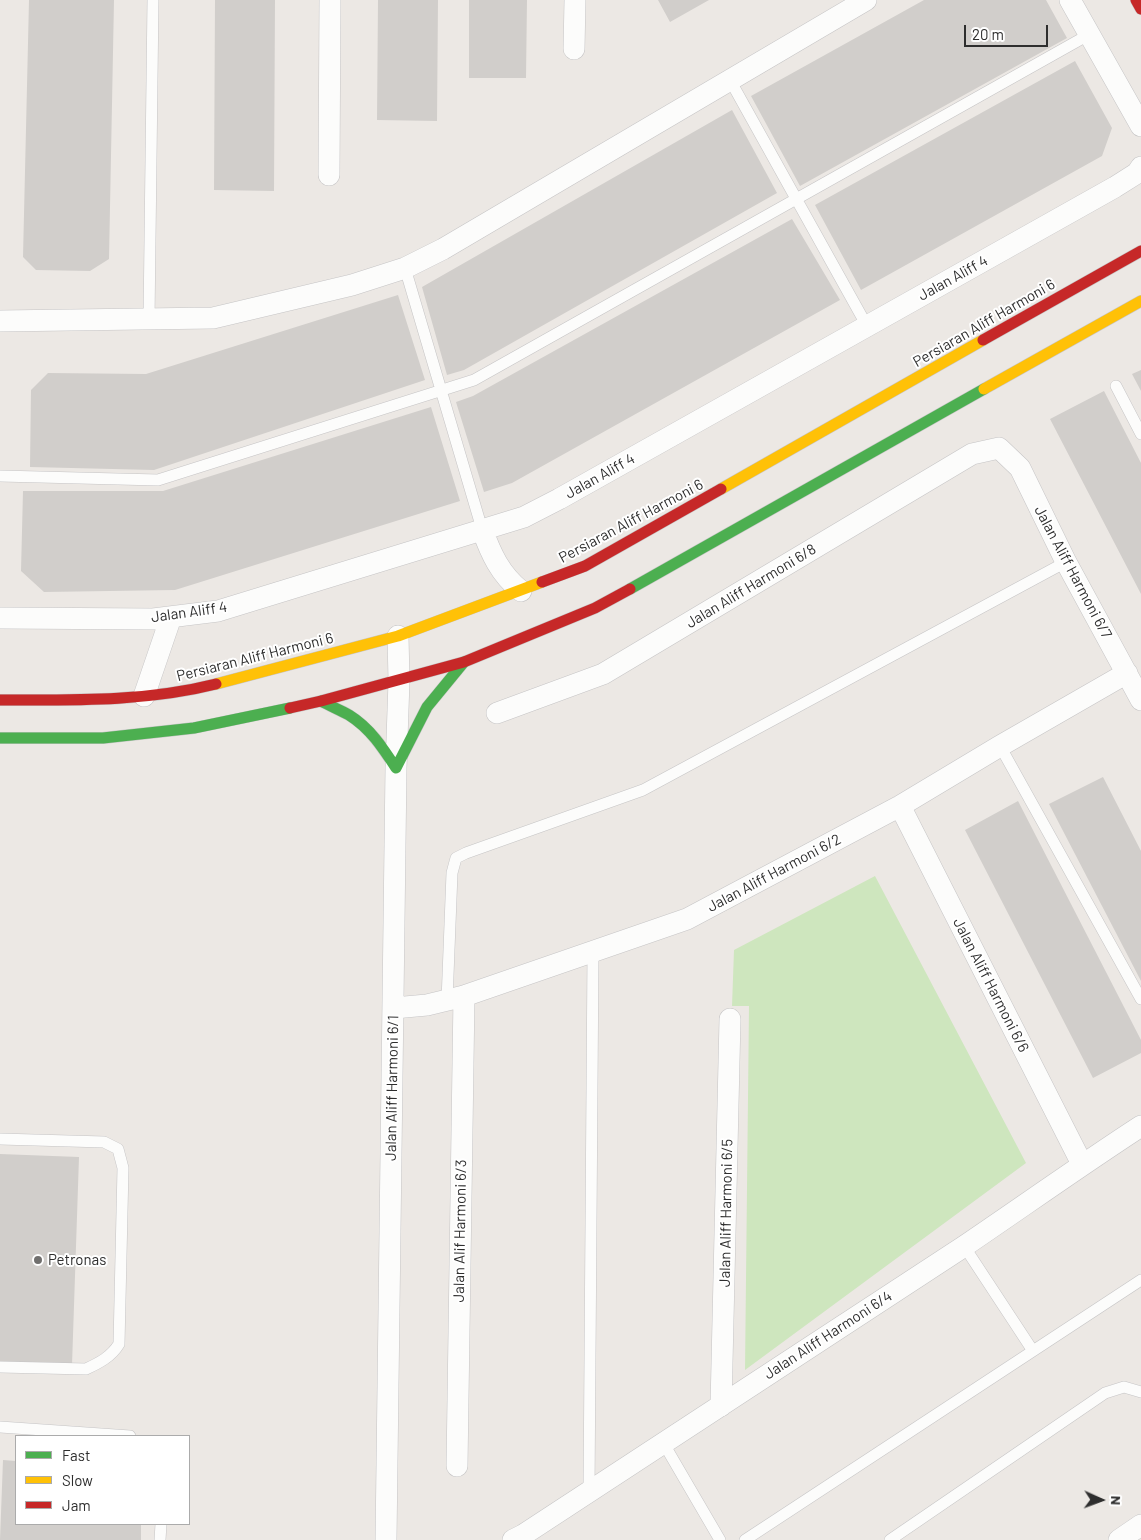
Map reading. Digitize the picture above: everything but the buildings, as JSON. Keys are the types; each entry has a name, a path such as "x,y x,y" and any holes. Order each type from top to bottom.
{"street":[{"path":"329,175 330,0"},
{"path":"574,49 575,0"},
{"path":"0,321 213,318 352,285 405,268 443,249 866,0"},
{"path":"1070,0 1141,126"},
{"path":"1136,0 1141,10"},
{"name":"Jalan Aliff 4","path":"0,618 153,619 218,611 524,517 559,500 1115,187 1137,173 1141,167"},
{"name":"Persiaran Aliff Harmoni 6","path":"0,700 104,700 185,692 398,636 585,566 1141,251"},
{"path":"0,738 103,738 194,728 321,702 464,662 595,608 1141,301"},
{"name":"Jalan Aliff Harmoni 6/7","path":"999,448 1020,468 1066,562 1141,700"},
{"name":"Jalan Aliff Harmoni 6/8","path":"497,713 603,674 972,454 999,448"},
{"path":"482,529 493,557 501,571 521,591"},
{"path":"144,696 171,617"},
{"name":"Jalan Aliff Harmoni 6/1","path":"386,1540 396,768 399,680 398,636"},
{"path":"321,702 349,714 362,724 376,738 396,768 427,707 464,662"},
{"name":"Jalan Aliff Harmoni 6/2","path":"394,1008 456,998 593,953 687,919 900,806 1000,746 1127,674"},
{"name":"Jalan Aliff Harmoni 6/6","path":"900,806 1082,1164"},
{"name":"Jalan Alif Harmoni 6/3","path":"456,998 457,1466"},
{"name":"Jalan Aliff Harmoni 6/5","path":"721,1406 730,1019"},
{"name":"Jalan Aliff Harmoni 6/4","path":"513,1540 524,1535 664,1444 964,1246 1082,1164 1141,1126"},
{"path":"1119,1540 1141,1526"}],"lane":[{"path":"149,320 153,0"},
{"path":"0,476 158,480 474,380 1090,34"},
{"path":"730,80 867,326"},
{"path":"405,268 482,529"},
{"path":"1116,386 1141,434"},
{"path":"456,998 452,873 456,858 643,790 1066,562"},
{"path":"1000,746 1141,999"},
{"path":"589,1492 593,953"},
{"path":"0,1139 104,1142 118,1149 124,1168 119,1344 106,1359 86,1369 0,1367"},
{"path":"964,1246 1033,1351"},
{"path":"745,1540 1141,1280"},
{"path":"890,1540 1106,1393 1124,1387 1141,1392"},
{"path":"0,1427 116,1435"},
{"path":"664,1444 720,1540"},
{"path":"160,1540 161,1525"}],"green space":[{"path":"875,876 1026,1163 745,1370 749,1006 732,1006 734,950"}],"traffic: fast":[{"path":"630,589 984,389"},
{"path":"321,701 357,720 370,732 396,768 427,707 464,662"},
{"path":"0,738 103,738 194,728 290,708"}],"traffic: slow":[{"path":"984,389 1141,301"},
{"path":"721,489 983,340"},
{"path":"216,684 398,636 542,582"}],"traffic: jam":[{"path":"1136,0 1141,9"},
{"path":"983,340 1141,251"},
{"path":"542,582 585,566 721,489"},
{"path":"290,708 464,662 595,608 630,589"},
{"path":"0,700 108,699 162,694 216,684"}],"place":[{"name":"Petronas","path":"38,1260"}]}
